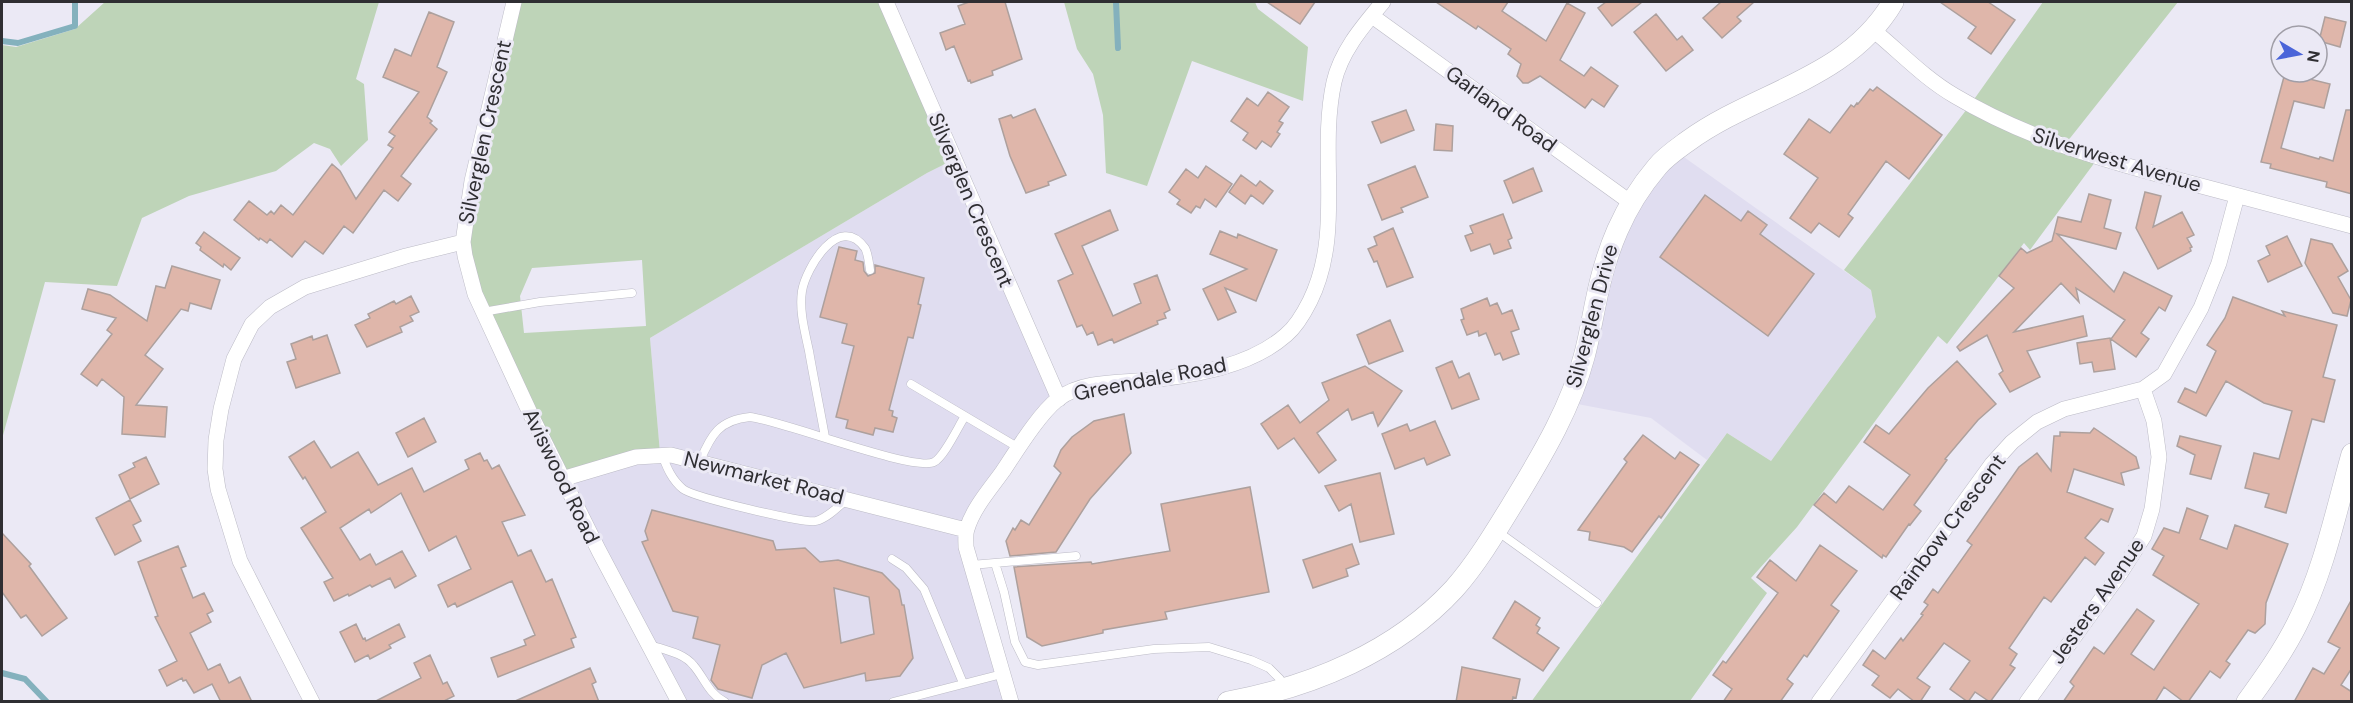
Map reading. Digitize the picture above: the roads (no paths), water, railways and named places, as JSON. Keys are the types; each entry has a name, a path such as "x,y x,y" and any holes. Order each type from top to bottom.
{"street":[{"name":"Silverglen Crescent","path":"312,702 240,561 218,489 215,469 216,440 220,409 234,359 252,324 270,307 305,287 386,262 463,242 472,180 514,2"},
{"name":"Silverglen Crescent","path":"886,2 1059,399"},
{"name":"Greendale Road","path":"966,530 983,500 1019,448 1059,399 1078,389 1151,380 1225,366 1263,351 1287,334 1303,315 1315,291 1324,264 1328,232 1329,127 1338,66 1347,48 1383,2"},
{"name":"Silverglen Drive","path":"1228,702 1283,690 1335,671 1396,636 1430,612 1455,588 1496,530 1546,446 1568,402 1585,356 1611,244 1630,202 1659,164 1701,131 1836,62 1855,48 1873,30 1893,2"},
{"name":"Garland Road","path":"1372,16 1630,202"},
{"name":"Silverwest Avenue","path":"1873,30 1920,71 1953,95 2024,132 2079,152 2352,226"},
{"name":"Rainbow Crescent","path":"1819,702 1992,464 2012,442 2037,422 2064,409 2143,389 2164,374 2201,308 2219,263 2237,196"},
{"name":"Aviswood Road","path":"463,242 475,294 483,312 562,479 679,702"},
{"name":"Jesters Avenue","path":"2027,702 2121,572 2144,536 2152,508 2159,457 2154,421 2143,389"},
{"name":"Newmarket Road","path":"562,479 636,457 661,454 700,461 966,530"},
{"path":"2247,702 2276,661 2298,623 2307,602 2328,544 2352,454"},
{"path":"966,530 966,547 1011,702"}],"lane":[{"path":"825,437 803,319 802,292 811,266 827,244 841,237 854,239 866,249 870,270"},
{"path":"483,312 540,302 632,293"},
{"path":"911,384 1019,448"},
{"path":"700,461 708,441 718,429 746,417 765,419 917,464 928,464 939,459 965,416"},
{"path":"661,454 672,478 684,491 726,503 810,522 827,516 847,499"},
{"path":"1496,530 1597,603"},
{"path":"971,565 1076,556"},
{"path":"892,559 906,568 924,588 963,683"},
{"path":"995,563 1004,591 1015,642 1025,662 1038,665 1154,649 1209,647 1269,668 1280,679 1283,690"},
{"path":"648,645 677,654 688,661 710,691 725,702"},
{"path":"893,702 1002,674"}],"waterway":[{"path":"2,41 18,43 75,26 75,2"},
{"path":"1116,2 1118,48"},
{"path":"2,673 25,679 47,702"}]}
